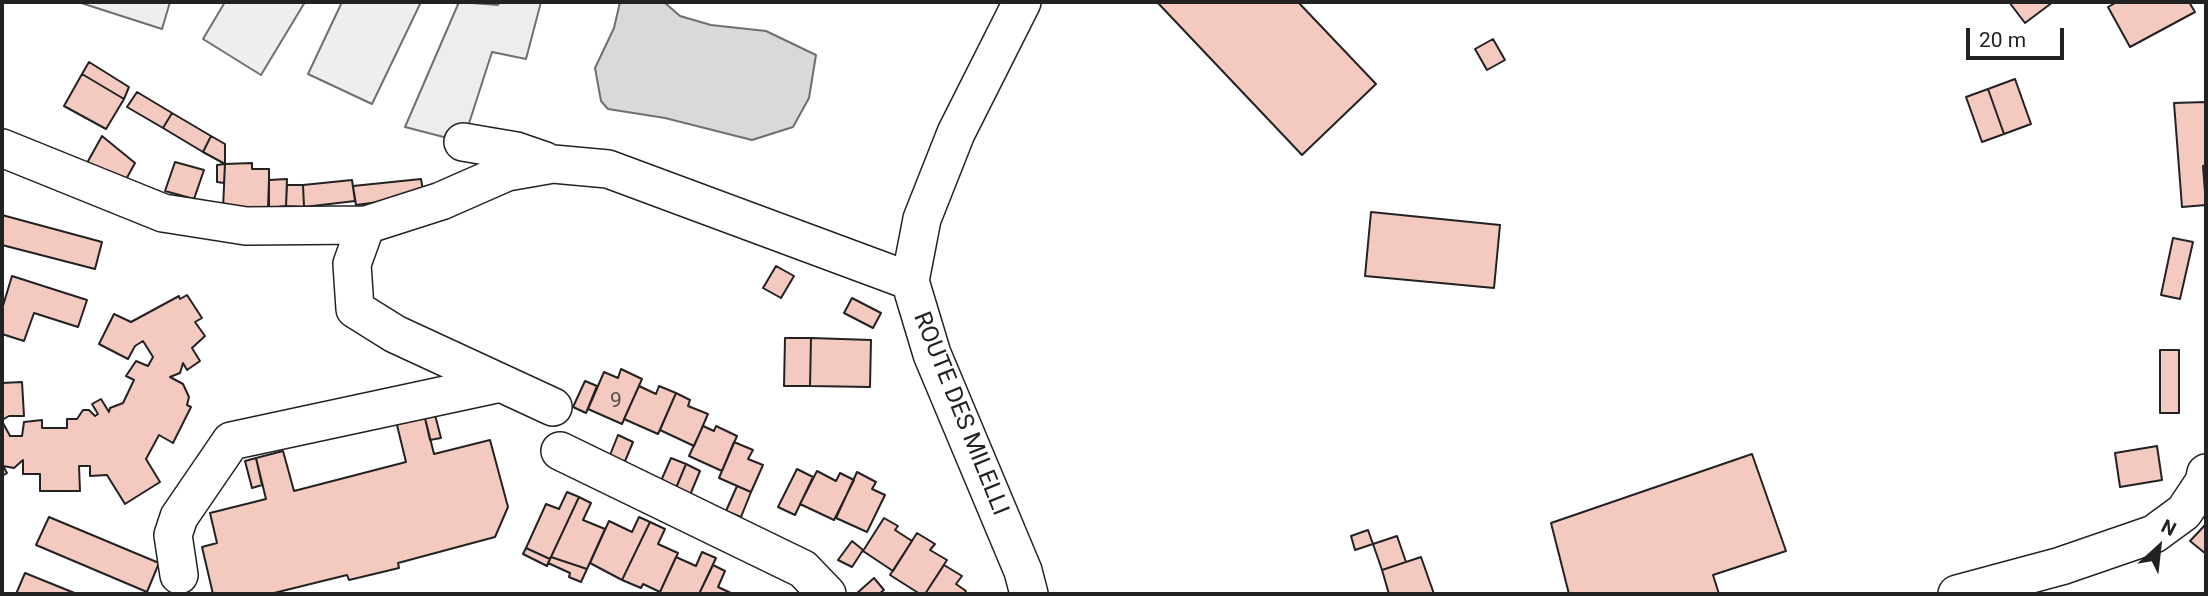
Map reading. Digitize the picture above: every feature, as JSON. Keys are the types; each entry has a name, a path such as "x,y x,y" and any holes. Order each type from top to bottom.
{"street":[{"name":"ROUTE DES MILELLI","path":"1022,2 957,133 922,219 910,281 932,354 1023,571 1029,594"},
{"path":"463,142 516,151 553,164 608,169 910,281"},
{"path":"2,148 163,213 246,226 366,225 441,201 507,172 553,164"},
{"path":"366,225 352,264 355,309 395,334 553,407"},
{"path":"179,575 173,535 179,517 231,441 502,383"},
{"path":"560,451 803,569 827,594"},
{"path":"1957,594 2061,566 2154,534 2184,512 2204,482 2206,473"}],"shaded area":[{"path":"78,2 170,2 162,29"},
{"path":"225,2 305,2 261,75 203,39"},
{"path":"342,2 421,2 372,104 308,74"},
{"path":"459,2 498,5 500,2 541,2 526,59 492,52 463,142 405,127"},
{"path":"620,2 664,2 680,16 711,25 766,31 816,55 809,98 793,127 752,140 665,118 608,109 601,101 595,68 614,28"}],"building":[{"path":"1157,2 1298,2 1376,84 1302,155"},
{"path":"2009,2 2053,2 2025,23"},
{"path":"2117,2 2189,2 2195,12 2130,47 2108,7"},
{"path":"1493,39 1505,60 1487,70 1475,49"},
{"path":"89,62 129,87 124,99 82,74"},
{"path":"82,74 124,99 106,129 64,106"},
{"path":"2015,79 2031,124 2004,134 1988,89"},
{"path":"1988,89 2004,134 1982,142 1966,97"},
{"path":"137,92 172,113 163,128 127,107"},
{"path":"2206,102 2206,165 2203,166 2206,205 2182,207 2174,103"},
{"path":"172,113 211,136 203,152 163,128"},
{"path":"102,136 135,163 123,185 82,172"},
{"path":"211,136 225,144 225,164 203,152"},
{"path":"175,162 204,170 194,199 165,191"},
{"path":"252,163 252,169 269,169 269,207 223,208 225,164"},
{"path":"225,164 224,183 217,182 217,165"},
{"path":"287,179 286,206 268,208 269,180"},
{"path":"421,179 424,196 356,205 353,186"},
{"path":"352,180 355,201 304,207 303,185"},
{"path":"287,185 303,185 304,207 286,206"},
{"path":"1371,212 1500,225 1494,288 1365,276"},
{"path":"2,215 102,242 95,269 2,245"},
{"path":"2173,238 2193,242 2180,299 2161,295"},
{"path":"776,266 794,276 781,298 763,288"},
{"path":"12,276 87,300 78,327 34,313 24,341 2,334 2,309"},
{"path":"187,295 202,318 195,322 205,336 192,348 200,361 187,370 183,363 180,373 170,377 183,384 189,397 187,405 191,407 173,443 159,435 146,459 160,482 125,504 107,475 90,476 90,466 79,466 80,491 40,491 40,474 23,474 23,460 14,468 3,466 7,473 2,476 2,421 10,436 22,436 24,422 42,420 42,428 67,428 67,419 77,419 83,410 89,410 95,416 98,414 92,404 101,399 109,412 110,408 123,403 134,380 126,376 136,361 148,366 153,357 143,341 135,346 128,359 99,344 114,314 131,322 179,296 180,299"},
{"path":"852,298 881,313 873,328 844,313"},
{"path":"785,338 811,338 810,386 784,386"},
{"path":"811,338 871,340 870,387 810,386"},
{"path":"2160,350 2179,350 2179,413 2160,413"},
{"path":"621,369 642,379 622,424 588,409 604,372 618,378"},
{"path":"585,381 597,386 586,413 573,407"},
{"path":"22,382 24,416 9,416 2,420 2,383"},
{"path":"639,386 656,394 659,386 676,393 658,434 624,419"},
{"path":"676,393 690,400 688,406 708,414 694,446 660,430"},
{"path":"434,411 441,438 430,440 424,414"},
{"path":"424,414 434,454 490,440 508,507 495,537 398,563 399,568 349,580 347,575 270,594 213,594 202,547 217,543 210,513 266,499 256,458 283,451 294,491 406,462 396,421"},
{"path":"703,426 714,431 716,426 737,436 722,471 689,456"},
{"path":"618,435 633,442 623,466 608,460"},
{"path":"734,442 753,450 748,459 763,465 751,492 719,478"},
{"path":"2157,446 2162,480 2120,487 2115,453"},
{"path":"1752,454 1786,551 1713,575 1719,594 1569,594 1551,523"},
{"path":"256,458 262,485 252,488 245,461"},
{"path":"671,458 686,464 676,488 661,481"},
{"path":"686,464 700,471 690,495 676,488"},
{"path":"797,469 813,477 795,515 778,507"},
{"path":"817,471 836,481 840,473 854,480 834,520 800,504"},
{"path":"857,472 876,482 872,489 885,495 867,532 836,518"},
{"path":"737,486 751,492 741,517 726,511"},
{"path":"567,492 579,497 550,559 526,548 546,504 559,509"},
{"path":"579,497 591,503 583,520 605,529 587,569 551,557"},
{"path":"49,517 159,563 147,592 36,545"},
{"path":"639,517 650,522 622,580 590,563 609,521 632,532"},
{"path":"884,518 898,526 895,530 912,541 893,571 863,551"},
{"path":"650,522 665,529 658,544 678,553 660,592 643,584 641,588 622,580"},
{"path":"2206,524 2206,554 2190,541"},
{"path":"1368,530 1373,544 1355,550 1351,536"},
{"path":"917,533 935,544 930,550 947,560 925,594 920,594 890,575"},
{"path":"1397,536 1406,562 1382,570 1373,544"},
{"path":"852,541 863,550 852,567 838,560"},
{"path":"526,548 550,559 547,566 523,554"},
{"path":"702,552 716,558 699,594 659,594 676,557 696,566"},
{"path":"551,557 587,569 581,582 569,577 570,573 548,563"},
{"path":"1421,557 1434,594 1389,594 1382,570"},
{"path":"713,565 725,571 718,587 733,594 699,594"},
{"path":"944,565 962,576 956,584 966,591 964,594 925,594"},
{"path":"25,573 77,594 16,594"},
{"path":"874,578 884,590 879,594 856,594"}]}
